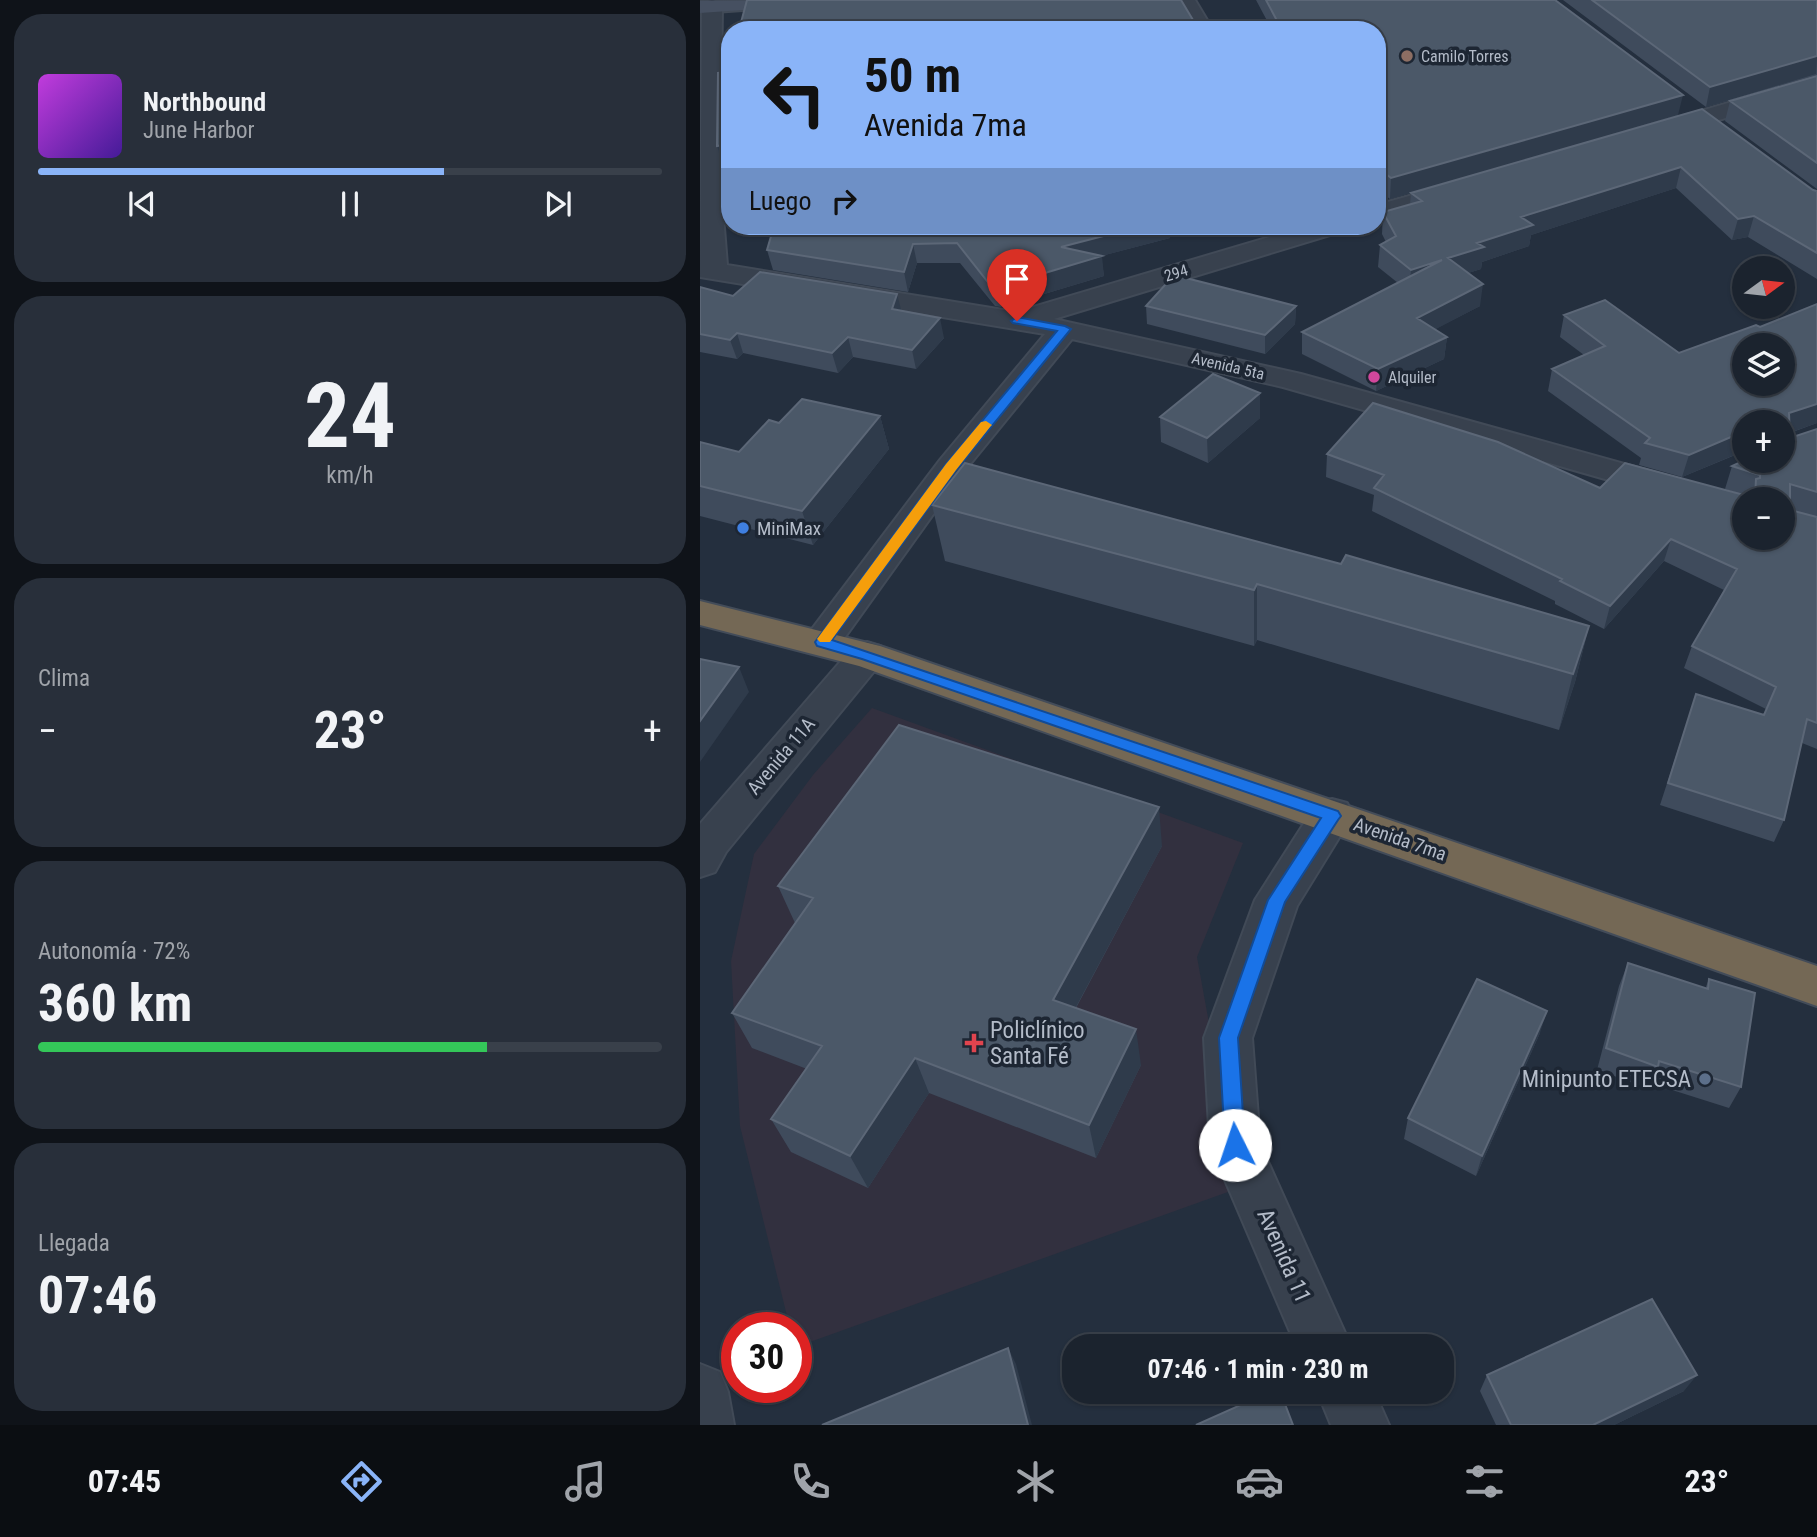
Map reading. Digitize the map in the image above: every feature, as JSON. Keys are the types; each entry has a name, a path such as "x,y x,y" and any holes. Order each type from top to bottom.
{"highway":[{"name":"Avenida 7ma","path":"700,613 867,655 1817,986"}],"street":[{"path":"707,271 719,177 706,7 799,0"},
{"path":"1185,0 1198,21"},
{"path":"1645,134 1817,84"},
{"path":"1678,103 1720,134"},
{"path":"1386,210 1485,182"},
{"name":"294","path":"1017,321 1302,235"},
{"name":"Avenida 5ta","path":"707,271 1065,329 1290,380 1732,504"},
{"path":"822,642 964,470 1065,329"},
{"path":"1687,489 1732,470"},
{"name":"Avenida 11A","path":"700,860 711,840 867,655"},
{"name":"Avenida 11","path":"1319,1334 1235,1145 1228,1038 1277,900 1332,816"},
{"path":"700,1392 705,1425"},
{"path":"1351,1404 1360,1425"}],"shaded area":[{"name":"Policlínico Santa Fé","path":"872,708 1243,843 1197,957 1239,1188 812,1341 812,1312 786,1312 740,1126 731,961 754,854 813,775"}],"building":[{"path":"747,0 1181,0 1194,21 741,21"},
{"path":"1266,0 1555,0 1683,95 1391,178 1386,174 1386,21 1277,21"},
{"path":"1592,0 1817,0 1817,56 1710,87"},
{"path":"718,73 721,73 721,145 717,146"},
{"path":"1817,76 1817,163 1730,101"},
{"path":"1702,109 1817,191 1817,253 1754,216 1738,219 1681,167 1521,217 1533,225 1477,243 1484,247 1448,258 1483,284 1417,318 1447,337 1378,369 1302,332 1442,260 1411,270 1380,245 1396,236 1386,218 1386,211 1422,201 1411,193"},
{"path":"771,235 1107,235 1061,247 1102,256 998,287 991,286 957,243 913,244 904,272 767,250"},
{"path":"760,272 897,294 892,309 940,318 912,350 848,337 832,353 737,333 730,340 700,334 700,287 733,296"},
{"path":"1174,275 1296,306 1265,335 1146,306"},
{"path":"1605,300 1679,353 1732,334 1732,396 1795,396 1795,333 1734,333 1780,319 1795,319 1796,312 1817,304 1817,404 1795,411 1732,410 1732,437 1689,455 1645,443 1650,438 1552,369 1605,346 1564,315"},
{"path":"1213,374 1260,393 1207,438 1160,417"},
{"path":"802,399 880,416 802,511 700,486 700,442 739,452 769,420 779,423"},
{"path":"1373,403 1498,442 1600,488 1625,463 1732,492 1732,550 1795,550 1795,511 1817,517 1817,723 1807,719 1784,820 1668,783 1696,694 1764,715 1776,687 1692,646 1737,569 1671,539 1610,606 1560,581 1562,579 1374,488 1384,475 1327,454"},
{"path":"1817,429 1817,492 1790,484 1790,487 1756,487 1756,479 1760,478 1760,475 1754,473 1795,473 1795,436"},
{"path":"965,463 1341,564 1346,555 1589,626 1573,674 1257,584 1254,590 932,505"},
{"path":"700,659 739,667 700,721"},
{"path":"899,725 1159,807 1053,1000 1136,1029 1089,1125 915,1058 850,1156 771,1119 822,1046 732,1013 813,898 778,886"},
{"path":"1628,963 1708,989 1709,979 1755,993 1741,1087 1659,1061 1658,1067 1606,1048"},
{"path":"1477,979 1547,1011 1482,1156 1408,1118"},
{"path":"1652,1299 1697,1375 1593,1425 1511,1425 1487,1375"},
{"path":"1008,1348 1028,1425 822,1425"},
{"path":"1243,1404 1285,1404 1293,1425 1196,1425"}],"slow traffic":[{"path":"825,639 951,467 986,425"}],"place":[{"name":"Camilo Torres","path":"1407,56"},
{"name":"Alquiler","path":"1374,377"},
{"name":"MiniMax","path":"743,528"},
{"name":"Policlínico Santa Fé","path":"974,1043"},
{"name":"Minipunto ETECSA","path":"1705,1079"}],"route":[{"path":"1017,321 1065,329 951,467 822,642 867,655 1332,816 1277,900 1228,1038 1235,1145"}]}
